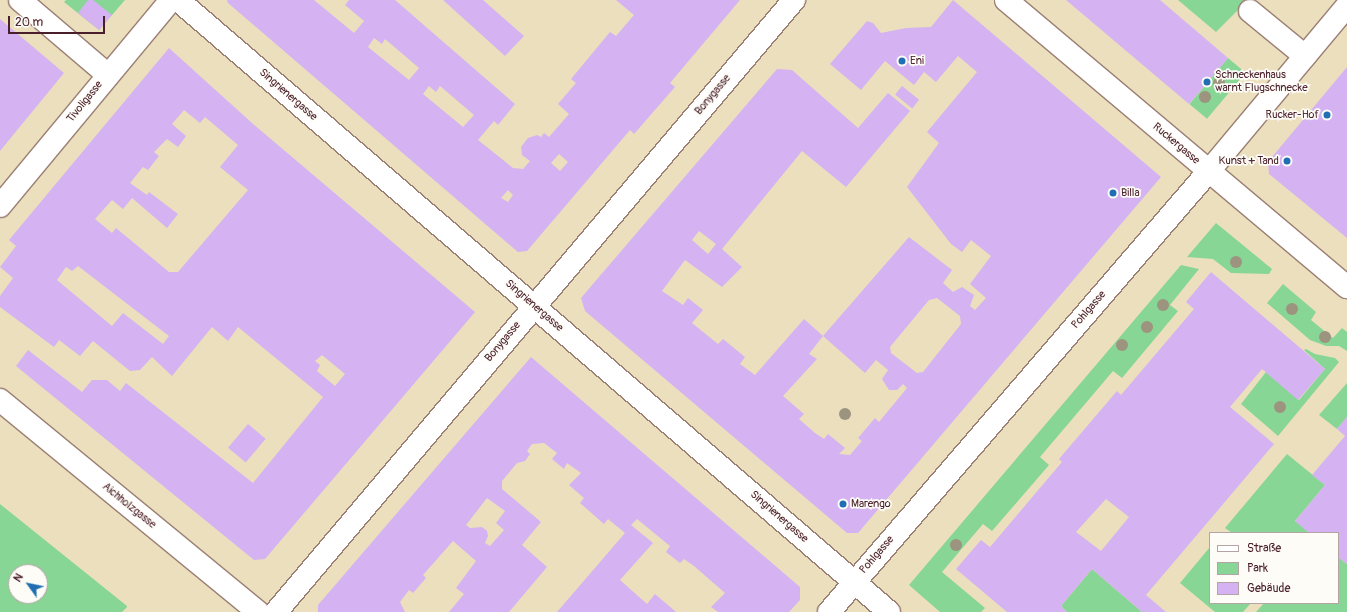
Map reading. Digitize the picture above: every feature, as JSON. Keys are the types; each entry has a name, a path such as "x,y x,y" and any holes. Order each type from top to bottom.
{"street":[{"path":"20,0 107,74"},
{"name":"Tivoligasse","path":"0,206 107,74 171,0"},
{"name":"Singrienergasse","path":"178,0 889,612"},
{"name":"Bonygasse","path":"276,612 534,305 794,0"},
{"name":"Ruckergasse","path":"1006,0 1347,287"},
{"name":"Pohlgasse","path":"829,612 1209,171 1347,6"},
{"path":"1250,11 1305,56"},
{"name":"Aichholzgasse","path":"0,400 258,612"}],"green space":[{"path":"66,0 125,0 99,30 64,2"},
{"path":"1178,0 1248,0 1216,32"},
{"path":"1228,58 1246,73 1207,119 1189,104"},
{"path":"1216,223 1272,269 1269,274 1231,273 1213,259 1187,257"},
{"path":"1181,265 1199,269 1170,305 1178,311 1122,378 1113,371 1040,457 1049,465 992,531 983,524 942,572 985,608 981,612 940,612 909,585"},
{"path":"1283,284 1316,312 1311,320 1333,338 1342,328 1347,332 1347,351 1339,346 1326,346 1310,340 1267,303"},
{"path":"1306,349 1315,354 1335,358 1339,362 1278,436 1241,404 1266,372 1299,400 1325,369 1304,350"},
{"path":"1347,383 1347,417 1337,429 1319,415"},
{"path":"1287,454 1325,485 1295,521 1309,532 1231,532 1225,528"},
{"path":"0,504 127,606 122,612 0,612"},
{"path":"1209,548 1209,604 1250,604 1243,612 1215,612 1180,583"},
{"path":"1339,558 1347,564 1347,612 1256,612 1263,604 1339,604"},
{"path":"1092,569 1142,612 1067,612 1061,606"}],"building":[{"path":"88,0 93,0 112,15 99,30 78,13"},
{"path":"227,0 314,0 354,33 364,21 345,5 349,0 395,0 515,104 498,125 494,121 478,140 513,168 523,169 530,161 522,155 521,147 528,138 537,135 541,137 544,133 549,137 569,114 558,104 576,83 571,79 610,32 616,36 634,15 616,0 740,0 670,83 675,87 634,134 630,130 527,251 518,252 228,3","holes":["374,38 382,44 385,39 419,68 409,80 368,47","429,86 436,92 440,86 474,115 463,127 423,94","559,154 568,162 560,171 551,163","508,190 513,195 508,202 501,198"]},
{"path":"443,0 483,0 524,36 505,56"},
{"path":"953,0 1161,177 858,533 847,533 585,311 581,298 777,69 792,70 858,128 888,93 910,111 846,187 802,151 722,249 742,267 722,287 685,260 662,291 683,305 688,298 703,310 692,323 718,344 723,339 745,357 740,364 755,375 804,319 823,336 909,237 952,270 943,283 953,292 962,287 974,295 970,306 975,310 986,298 970,284 991,256 971,240 962,252 951,244 907,187 939,143 927,132 977,72 958,56 936,82 924,72 914,85 885,61 861,90 830,64 867,21 873,23 881,33 906,28 931,27","holes":["699,231 716,244 708,254 692,240","937,298 960,316 961,324 923,372 917,373 891,353 890,347 929,300","823,336 865,373 876,360 888,370 882,379 889,390 897,390 903,384 907,388 879,422 875,418 858,438 862,441 850,455 839,454 845,448 828,434 824,439 799,419 804,414 783,396 817,359 809,354"]},
{"path":"1066,0 1160,0 1228,58 1189,104"},
{"path":"0,19 64,73 0,151"},
{"path":"169,48 252,123 475,312 265,559 254,560 16,366 28,350 82,392 92,380 107,380 120,391 126,383 253,483 323,397 238,327 228,341 212,327 172,376 152,357 140,370 130,371 93,341 80,356 59,340 54,347 0,307 0,296 13,278 0,267 16,246 9,240","holes":["184,110 200,123 205,117 238,145 220,167 248,190 178,272 169,272 116,228 112,233 95,219 112,200 123,209 132,198 167,228 178,214 149,192 147,195 130,183 143,167 148,170 159,156 154,152 167,139 178,147 186,136 172,124","78,266 169,336 163,344 123,313 112,326 57,280 66,267 72,271","322,355 345,374 335,386 317,371 320,365 315,361"]},
{"name":"Rucker-Hof","path":"1347,67 1347,238 1269,174 1268,162"},
{"path":"902,86 919,100 912,108 895,95"},
{"path":"1211,272 1325,369 1298,400 1262,369 1230,407 1274,444 1146,595 1166,612 1142,612 1092,569 1061,606 1067,612 1007,612 956,569 981,540 990,547 1062,462 1059,459 1117,391 1121,395 1194,309 1186,302","holes":["1106,499 1129,517 1101,551 1076,532"]},
{"path":"531,357 800,587 800,600 789,612 718,612 711,607 725,593 684,559 680,563 666,552 670,546 637,519 631,525 653,543 620,580 647,604 655,594 676,612 557,612 625,533 608,519 604,524 580,503 584,498 569,485 581,473 567,463 564,469 552,459 557,453 544,443 532,444 527,451 530,454 525,461 517,463 502,481 502,489 541,522 522,545 547,567 509,612 449,612 464,594 456,588 476,561 453,541 423,575 426,578 413,593 409,590 400,602 405,612 318,612 318,605","holes":["487,498 505,511 496,523 504,530 490,546 485,543 488,536 487,531 482,527 470,528 466,525"]},
{"path":"1347,417 1347,564 1339,558 1339,532 1308,532 1295,521 1325,485 1312,475 1345,436 1337,429"},
{"path":"248,424 266,439 246,463 228,448"}],"place":[{"name":"Eni","path":"902,61"},
{"name":"Schneckenhaus warnt Flugschnecke","path":"1207,82"},
{"name":"Rucker-Hof","path":"1327,115"},
{"name":"Kunst + Tand","path":"1287,161"},
{"name":"Billa","path":"1113,193"},
{"name":"Marengo","path":"843,504"}]}
